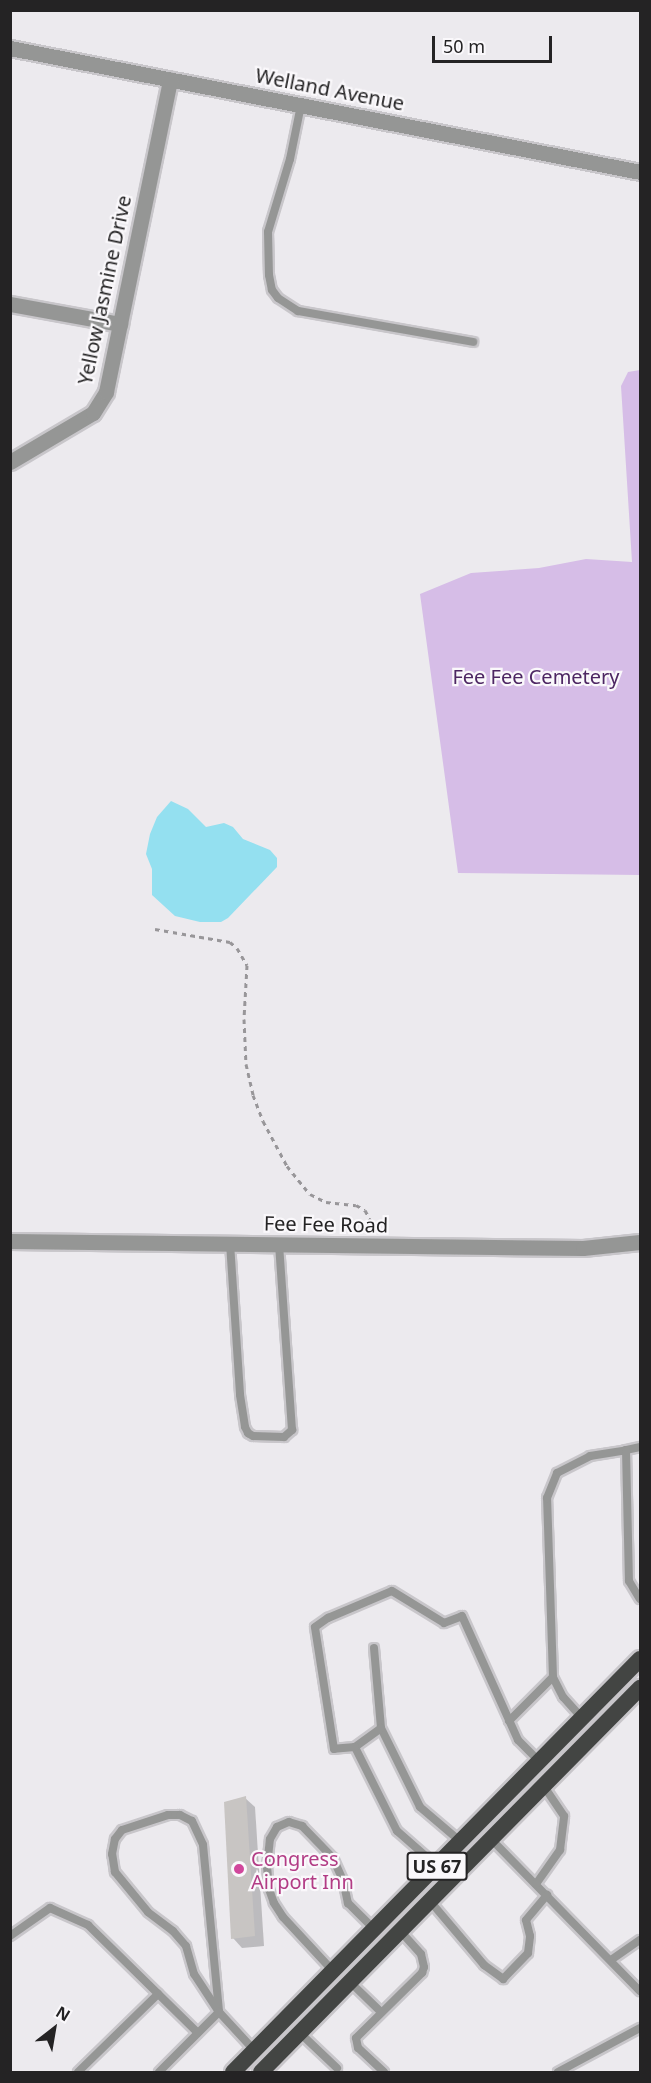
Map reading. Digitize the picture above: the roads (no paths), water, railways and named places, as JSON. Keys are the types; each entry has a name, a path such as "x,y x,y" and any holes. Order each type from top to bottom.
{"highway":[{"name":"US 67","path":"233,2073 640,1659"},
{"name":"US 67","path":"265,2071 640,1688"}],"street":[{"name":"Welland Avenue","path":"10,48 640,172"},
{"name":"Yellow Jasmine Drive","path":"10,462 93,413 106,392 170,80"},
{"path":"10,304 120,324"},
{"name":"Fee Fee Road","path":"10,1241 583,1248 640,1242"}],"lane":[{"path":"301,105 290,159 268,232 269,275 272,290 278,298 298,311 473,342"},
{"path":"231,1243 240,1395 245,1427 253,1436 284,1437 292,1431 279,1245"},
{"path":"582,1718 563,1697 553,1677 547,1498 557,1473 590,1456 640,1447"},
{"path":"626,1450 629,1581 640,1598"},
{"path":"381,1728 355,1747 334,1749 315,1627 328,1618 392,1591 444,1623 462,1616 518,1740 539,1761"},
{"path":"374,1648 381,1728 420,1807 460,1841"},
{"path":"509,1720 553,1677"},
{"path":"355,1747 397,1832 436,1866"},
{"path":"536,1884 560,1850 564,1816 544,1786"},
{"path":"219,2012 203,1845 192,1821 180,1815 168,1815 122,1830 115,1839 112,1854 115,1872 148,1911 173,1931 186,1946 194,1974 219,2012 255,2050"},
{"path":"333,1971 283,1917 274,1903 269,1889 267,1867 270,1839 277,1827 289,1822 302,1826 333,1858 343,1880 348,1903 374,1929"},
{"path":"492,1839 640,1991"},
{"path":"430,1901 484,1965 503,1979 528,1953 530,1936 526,1920 547,1895"},
{"path":"10,1936 50,1908 88,1925 198,2033"},
{"path":"384,2073 358,2048 356,2042 359,2033 422,1973 424,1967 421,1954 400,1931"},
{"path":"611,1960 640,1940"},
{"path":"350,1982 381,2012"},
{"path":"78,2073 158,1994"},
{"path":"159,2073 219,2012"},
{"path":"558,2073 640,2028"},
{"path":"300,2033 337,2068"}],"water":[{"path":"171,801 188,809 206,827 224,823 233,827 243,839 270,850 277,858 277,867 228,918 221,922 200,922 175,916 152,895 152,869 146,854 150,834 157,817"}],"place":[{"name":"Congress Airport Inn","path":"239,1869"}],"park label":[{"name":"Fee Fee Cemetery","path":"536,676"}]}
